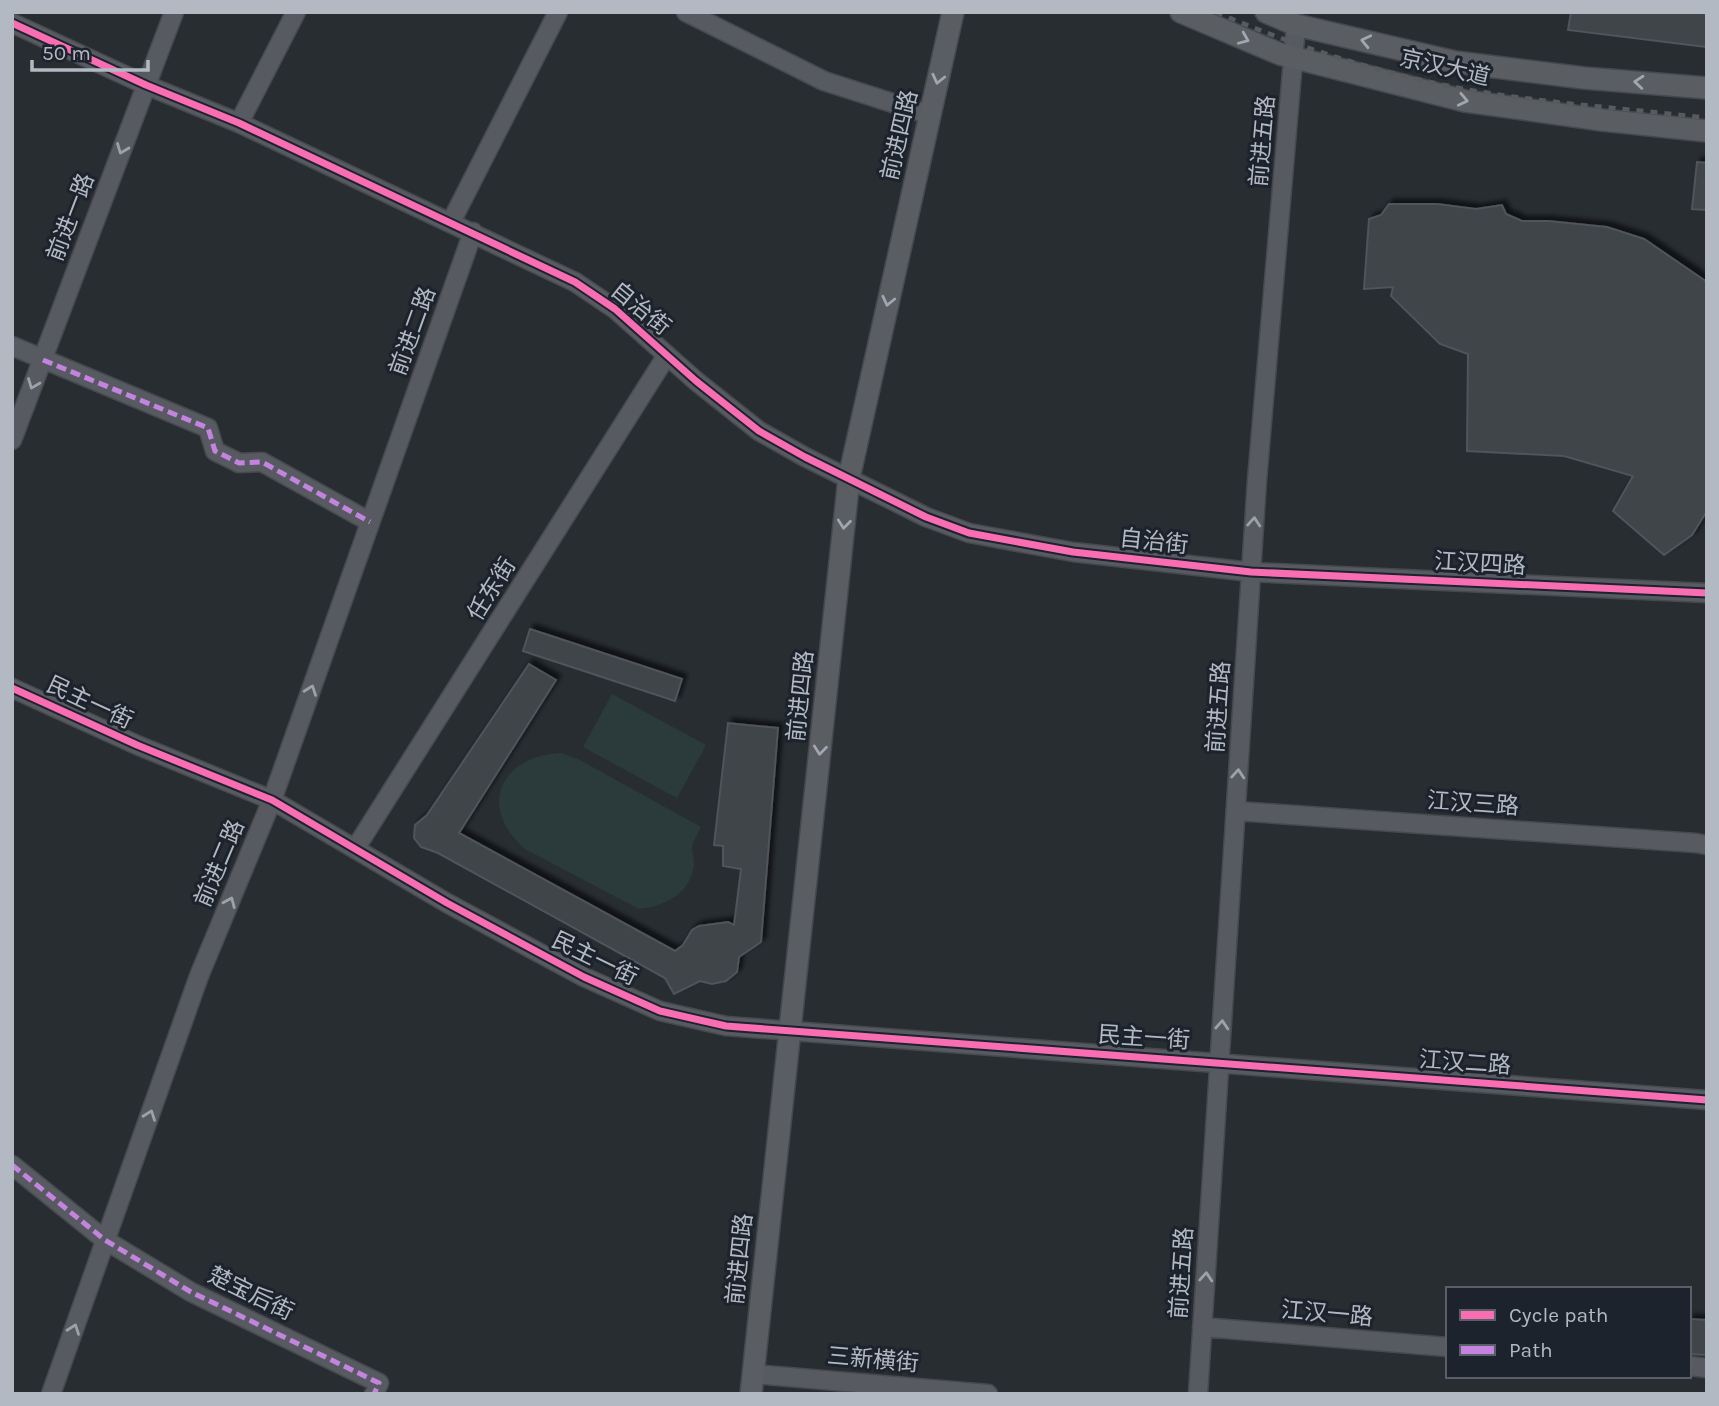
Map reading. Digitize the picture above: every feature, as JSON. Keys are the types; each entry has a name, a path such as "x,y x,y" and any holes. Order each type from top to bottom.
{"main road":[{"name":"前进四路","path":"752,1384 849,478 953,12"},
{"name":"京汉大道","path":"1181,12 1280,54 1465,101 1707,131"},
{"name":"京汉大道","path":"1266,12 1296,24 1455,62 1584,78 1707,88"}],"street":[{"name":"前进一路","path":"12,440 174,12"},
{"path":"239,123 296,12"},
{"path":"451,222 558,12"},
{"path":"686,12 824,81 930,115"},
{"name":"自治街","path":"12,23 146,85 239,123 575,282 615,309 696,381 759,431 926,517 969,533 1073,552 1251,572"},
{"name":"前进五路","path":"1198,1394 1251,572 1296,24"},
{"name":"前进二路","path":"51,1394 199,976 272,800 473,232"},
{"path":"12,346 208,428 215,451 239,463 262,462 370,522"},
{"name":"任东街","path":"355,849 667,355"},
{"name":"江汉四路","path":"1251,572 1707,593"},
{"name":"民主一街","path":"12,688 137,745 272,800 447,903 584,977 660,1011 726,1026 1220,1062"},
{"name":"江汉三路","path":"1236,811 1707,845"},
{"name":"江汉二路","path":"1220,1062 1707,1100"},
{"name":"楚宝后街","path":"12,1165 105,1240 191,1292 377,1388"},
{"name":"江汉一路","path":"1202,1327 1446,1347"},
{"name":"三新横街","path":"752,1384 988,1394"}],"shaded area":[{"path":"612,694 706,745 677,798 583,747"},
{"path":"561,753 578,759 701,827 692,847 692,874 676,896 659,905 639,909 525,849 510,833 502,817 499,801 502,786 510,774 523,763 540,756"}],"building":[{"path":"1571,12 1707,12 1707,47 1568,30"},
{"path":"1697,162 1707,163 1707,210 1692,209"},
{"path":"1389,204 1437,204 1476,209 1502,205 1506,214 1522,221 1607,227 1644,239 1707,282 1707,511 1692,535 1664,555 1613,511 1633,476 1564,456 1467,451 1468,354 1440,344 1391,296 1393,287 1364,289 1369,219 1381,215"},
{"path":"530,629 682,679 675,701 523,651"},
{"path":"529,664 556,680 459,833 675,951 683,945 692,930 699,926 728,922 734,925 741,869 723,866 723,846 714,845 728,723 778,728 761,942 739,957 737,972 726,981 712,984 700,981 674,994 665,978 438,853 421,847 414,838 415,825 427,815"},
{"path":"1691,1319 1707,1320 1707,1355 1691,1354"}],"railway":[{"path":"1216,12 1335,57 1428,82 1520,98 1707,118"}],"marked path":[{"path":"43,360 208,428 215,451 239,463 262,462 370,522"},
{"path":"12,1165 105,1240 191,1292 379,1383 374,1394"}],"cycle path":[{"path":"12,23 146,85 239,123 575,282 615,309 696,381 759,431 926,517 969,533 1073,552 1251,572 1707,593"},
{"path":"12,688 137,745 272,800 447,903 584,977 660,1011 726,1026 1707,1100"}]}
